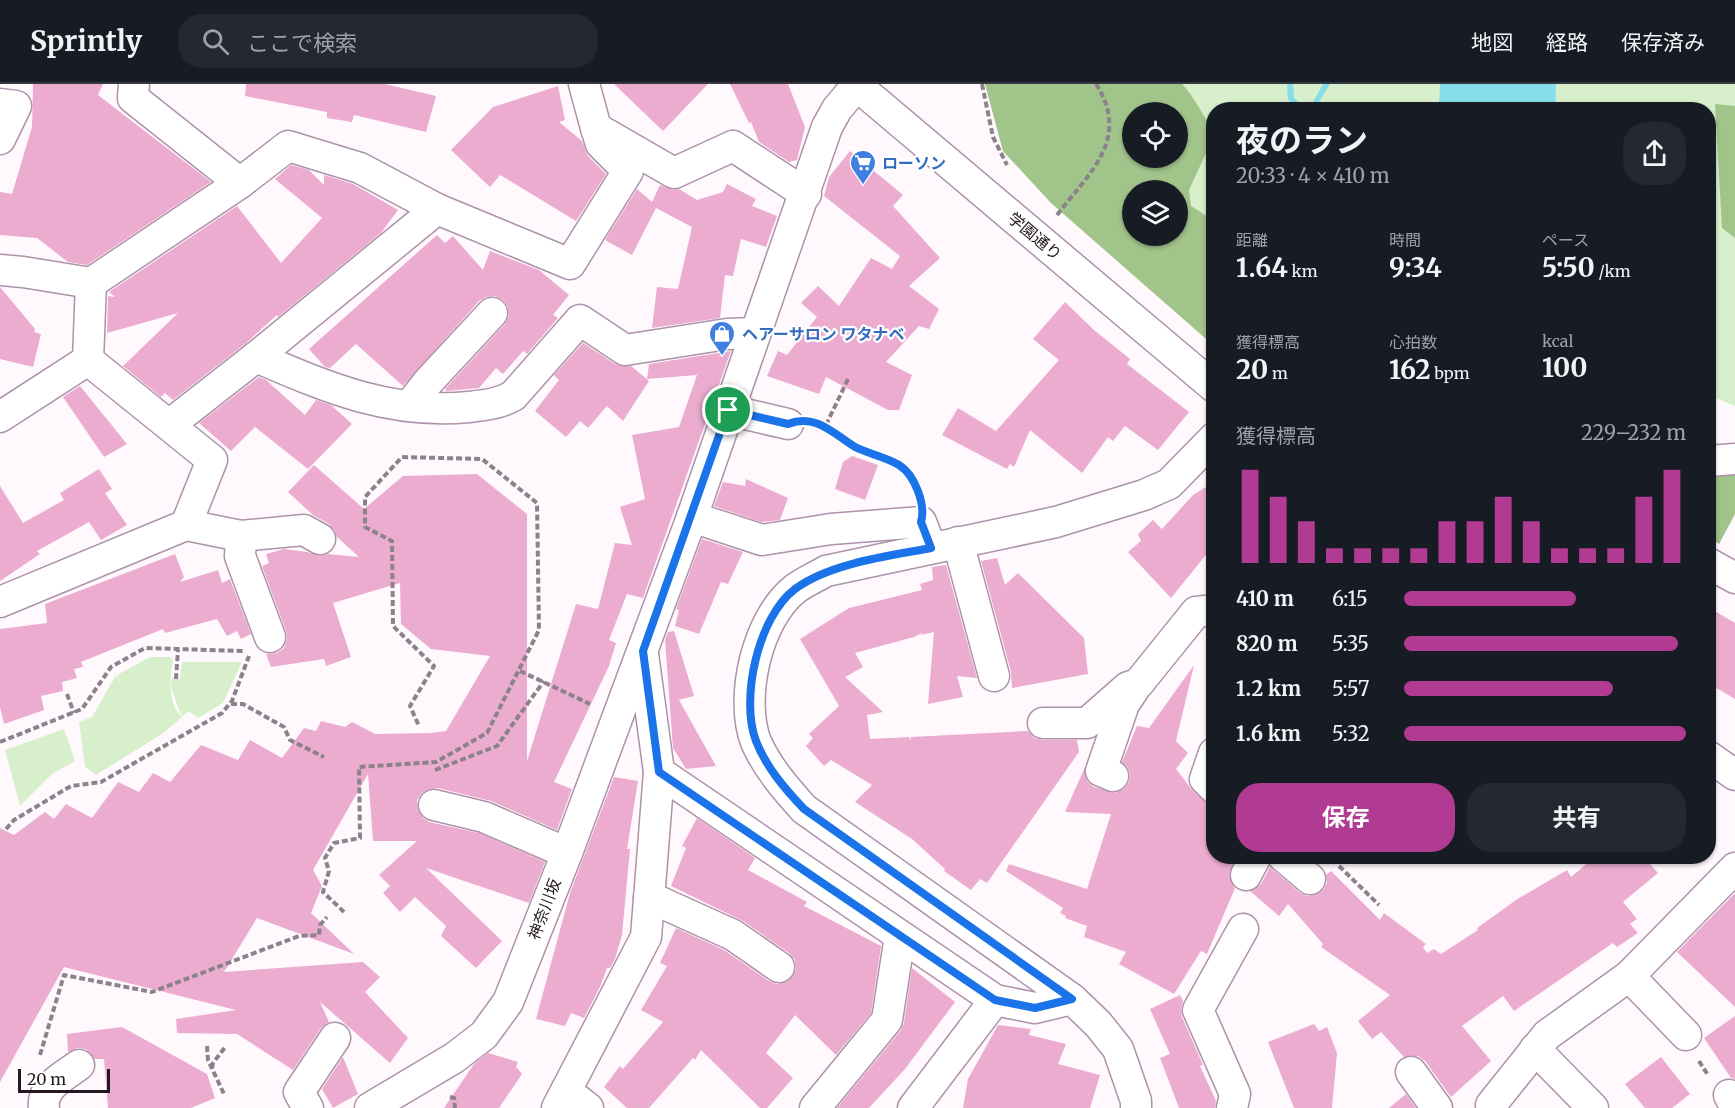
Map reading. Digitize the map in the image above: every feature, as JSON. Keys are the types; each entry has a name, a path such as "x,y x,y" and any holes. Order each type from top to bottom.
{"street":[{"path":"134,84 133,98 240,183"},
{"path":"0,270 91,283 240,183 288,146 360,168 437,208 570,264 628,171 601,144 584,84"},
{"name":"神奈川坂","path":"370,1108 454,1058 484,1035 508,1002 567,853 601,709 643,651 692,517 754,333 806,194 827,127 856,84"},
{"name":"学園通り","path":"856,84 1206,380"},
{"path":"0,104 16,106 0,139"},
{"path":"596,128 674,173 733,146 806,194"},
{"path":"169,425 256,357 437,208"},
{"path":"88,360 91,283"},
{"path":"410,405 428,382 492,313"},
{"path":"256,357 327,387 355,396 441,410 499,404 513,396 580,320 625,350 727,334 754,333"},
{"path":"0,417 88,360"},
{"path":"88,360 212,460 186,525"},
{"path":"728,410 788,424"},
{"path":"1136,1108 1136,1101 1118,1049 1098,1024 1072,999 804,809 778,780 756,741 749,699 756,659 769,621 794,589 826,571 937,537 1056,522 1144,495 1168,484 1206,446"},
{"path":"1716,460 1735,459"},
{"path":"692,517 762,540 831,529 937,537"},
{"path":"0,602 186,525 241,536 304,530 320,538"},
{"path":"241,536 240,556 260,644"},
{"path":"937,537 994,676"},
{"path":"1716,567 1735,578"},
{"path":"1113,776 1101,771 1124,704 1196,612 1206,611"},
{"path":"570,1102 646,937 659,772 643,651"},
{"path":"1043,723 1087,723 1128,687 1138,684"},
{"path":"1716,762 1735,775"},
{"path":"659,772 995,1000 1035,1008 1072,999"},
{"path":"434,805 483,817 567,853"},
{"path":"1292,864 1310,879"},
{"path":"1492,1107 1547,1035 1629,976 1735,868"},
{"path":"649,897 733,935 779,967"},
{"path":"1232,1108 1235,1094 1198,1010 1243,929"},
{"path":"815,1108 887,1020 900,936"},
{"path":"1629,976 1686,1035"},
{"path":"913,1108 995,1000"},
{"path":"308,1108 299,1092 335,1038"},
{"path":"1535,1049 1593,1108"},
{"path":"44,1108 43,1101 50,1088 79,1065"},
{"path":"1411,1072 1437,1108"}],"path":[{"path":"981,84 993,136 1007,165"},
{"path":"1054,218 1095,166 1107,145 1111,123 1107,101 1096,84"},
{"path":"826,426 849,377"},
{"path":"788,424 796,421 826,426 856,447 900,465 917,488 924,511 937,537"},
{"path":"344,912 323,892 329,871 326,858 334,843 360,838 359,767 436,762 487,733 539,630 537,502 482,459 402,457 365,497 365,527 392,541 393,627 434,666 410,705 419,726"},
{"path":"0,742 82,709 111,667 145,648 178,649 260,644"},
{"path":"176,679 178,649"},
{"path":"6,829 14,820 71,786 101,782 222,713 230,704 248,661"},
{"path":"520,671 601,709"},
{"path":"435,770 497,746 544,681"},
{"path":"67,694 74,713"},
{"path":"230,704 243,704 264,715 284,727 290,740 324,757"},
{"path":"1337,865 1379,905"},
{"path":"42,1050 64,975 152,992 299,936 319,936 320,925 327,917"},
{"path":"1686,1035 1685,1041 1722,1094 1732,1101"},
{"path":"207,1046 208,1060 224,1094"},
{"path":"212,1069 213,1063 226,1046"}],"green space":[{"path":"985,84 1735,84 1735,406 1716,398 1716,102 1206,102 1206,339 1051,203 1003,151"},
{"path":"985,84 1182,84 1206,118 1206,153 1189,190 1191,206 1206,216 1206,339 1051,203 1003,151"},
{"path":"1716,104 1735,106 1735,238 1722,228"},
{"path":"1735,470 1735,514 1719,544 1716,542 1716,471"},
{"path":"150,657 170,657 173,660 172,697 182,717 165,732 96,775 85,767 79,722 92,717 116,675 122,686 117,675"},
{"path":"182,662 242,662 223,703 198,718 188,711 183,716 180,713 171,687 172,678 180,679"},
{"path":"64,729 75,761 52,774 20,806 5,750"}],"water":[{"path":"1287,84 1293,84 1294,98 1299,102 1290,102 1288,99"},
{"path":"1323,84 1330,84 1319,102 1313,102"},
{"path":"1440,84 1556,84 1555,102 1439,102"}],"building":[{"path":"33,84 103,84 98,95 211,182 87,265 68,262 37,238 0,235 0,192 12,194 32,127"},
{"path":"246,84 385,84 436,96 426,132 354,115 352,122 327,118 327,112 245,96"},
{"path":"614,84 708,84 663,131"},
{"path":"730,84 788,84 805,127 797,160 789,162 759,142"},
{"path":"558,86 565,120 559,122 582,141 588,156 606,174 576,221 500,175 490,187 451,150 493,107"},
{"path":"850,151 903,195 893,206 940,258 909,286 939,309 929,329 919,326 886,362 912,375 899,410 888,410 826,377 819,394 767,376 778,351 787,355 817,317 801,303 818,286 839,306 871,258 892,269 900,256 824,196 829,177"},
{"path":"291,165 309,170 324,185 324,175 353,184 398,210 381,233 278,317 277,315 245,344 173,400 165,393 161,397 123,366 178,313 107,333 108,296 115,297 109,292 237,206 281,263 322,218 275,179"},
{"path":"727,184 756,199 752,206 777,216 766,247 741,239 733,276 725,275 720,318 652,328 657,287 678,289 692,227 656,208 632,255 605,240 637,189 652,202 660,185 673,190 679,189 697,200 723,192"},
{"path":"437,235 445,243 453,236 483,270 490,251 539,270 569,295 553,315 558,318 527,354 523,351 503,374 496,368 479,388 447,391 445,389 505,324 509,316 508,307 503,300 495,296 479,301 403,386 356,344 330,368 325,367 309,349"},
{"path":"0,287 35,329 34,332 41,334 33,367 0,359"},
{"path":"1065,302 1094,330 1130,359 1127,364 1189,412 1158,450 1125,426 1113,441 1108,437 1082,473 1030,430 1014,467 1010,464 1007,469 942,435 958,408 996,431 1059,360 1033,339"},
{"path":"583,343 615,364 631,366 649,381 623,421 607,406 588,428 580,421 566,437 535,411 559,380 554,375"},
{"path":"731,351 643,598 627,594 609,640 616,643 609,666 554,782 572,789 557,830 491,801 438,788 422,793 417,800 418,810 429,822 479,833 545,862 529,903 426,868 502,941 476,968 441,936 446,926 415,897 400,912 383,893 390,886 379,875 417,841 373,841 368,774 313,870 322,886 311,913 354,954 257,918 224,972 363,962 380,977 365,992 408,1038 390,1063 320,1002 329,1022 321,1028 293,1070 237,1034 177,1033 176,1019 236,1010 64,967 0,1082 0,828 14,835 45,812 54,819 66,804 92,818 118,782 139,792 153,773 170,782 201,745 238,760 250,740 282,758 304,728 316,731 321,721 345,727 352,722 375,734 446,731 490,656 431,649 401,624 400,583 333,603 351,657 326,666 324,659 271,667 266,654 277,653 284,648 287,639 262,566 269,563 266,554 284,549 320,556 328,554 359,557 337,537 329,524 313,515 288,492 314,465 364,509 403,476 477,474 527,514 527,761 576,604 598,609 615,543 632,545 620,507 645,499 632,435 679,427 697,375 647,379 649,364"},
{"path":"259,377 266,380 305,415 316,400 331,405 352,424 308,469 255,427 231,451 199,423"},
{"path":"80,386 127,444 104,457 63,397"},
{"path":"852,456 878,465 865,500 835,489 843,462"},
{"path":"99,469 112,489 105,493 127,525 101,540 89,522 37,551 40,554 0,581 0,486 23,523 64,500 60,493"},
{"path":"746,479 788,498 780,520 761,522 714,506 723,482 745,486"},
{"path":"1206,487 1206,555 1171,598 1128,552 1141,541 1138,534 1153,520 1162,529 1193,495"},
{"path":"702,539 743,552 728,584 721,582 699,634 675,626 679,610 676,609"},
{"path":"175,554 184,577 180,582 218,570 222,583 230,579 251,634 241,639 237,631 227,636 217,619 165,633 163,629 81,662 83,667 74,669 77,678 62,682 63,691 41,696 44,710 4,724 0,707 0,629 47,623 45,604"},
{"path":"997,558 1005,585 1018,573 1084,638 1088,674 1012,688 1011,672 981,561"},
{"path":"946,565 977,678 957,676 963,697 928,704 934,632 921,635 922,633 855,653 863,667 845,677 883,712 867,715 870,739 909,737 911,740 911,737 1028,731 1034,738 1042,740 1077,740 1079,752 987,883 980,879 971,890 944,871 945,869 912,839 855,802 872,785 831,760 824,766 806,746 813,738 809,734 839,706 800,639 849,608 922,590 920,584 933,580 932,567"},
{"path":"1716,612 1735,623 1735,699 1716,688"},
{"path":"674,631 694,696 679,700 716,766 686,769 673,748 665,640 668,632"},
{"path":"1194,665 1176,741 1188,753 1176,769 1193,791 1206,803 1206,864 1233,864 1229,875 1235,888 1207,954 1201,951 1174,994 1119,964 1126,952 1084,937 1087,926 1065,918 1066,916 1060,913 1063,908 1006,871 1009,864 1087,889 1111,814 1065,812 1085,767 1087,781 1094,787 1115,793 1124,789 1129,782 1130,774 1127,766 1122,762 1137,726 1149,728"},
{"path":"614,777 638,781 627,849 630,849 622,935 615,959 610,968 607,968 584,1018 571,1013 565,1026 536,1019 570,893"},
{"path":"697,818 755,858 748,870 807,902 804,906 881,946 871,1013 836,1055 795,1015 766,1053 793,1078 767,1108 760,1108 701,1050 695,1060 693,1058 649,1108 627,1108 604,1087 620,1066 623,1069 663,1022 641,1010 667,966 660,963 676,928 724,950 777,984 787,982 796,969 795,960 789,953 743,921 671,886 686,848 682,846"},
{"path":"1586,864 1650,864 1658,873 1623,902 1637,919 1630,924 1638,933 1617,947 1613,943 1514,1011 1503,996 1462,1026 1491,1061 1451,1097 1425,1061 1418,1056 1404,1057 1381,1032 1372,1039 1358,1021 1390,995 1321,947 1323,944 1288,904 1279,916 1250,891 1261,884 1270,867 1299,892 1307,896 1315,895 1323,890 1327,883 1326,875 1331,871 1380,920 1384,913 1426,944 1423,947 1427,953 1434,949 1441,954 1478,930 1477,928 1516,900 1567,870 1571,877"},
{"path":"1735,893 1735,1007 1677,952"},
{"path":"912,968 955,1002 905,1069 869,1108 837,1108 901,1030"},
{"path":"1180,995 1183,1001 1182,1017 1203,1065 1200,1066 1216,1101 1215,1108 1179,1108 1160,1058 1170,1054 1150,1009"},
{"path":"1735,1016 1735,1079 1731,1078 1704,1038"},
{"path":"1314,1024 1319,1031 1327,1027 1337,1053 1332,1108 1294,1108 1268,1042"},
{"path":"998,1025 1031,1029 1029,1035 1066,1044 1058,1064 1100,1075 1090,1108 963,1108 968,1079"},
{"path":"122,1027 207,1074 215,1098 191,1108 108,1108 104,1059 95,1059 86,1049 77,1048 68,1052 67,1034"},
{"path":"488,1053 518,1062 516,1067 522,1074 499,1108 444,1108 474,1064"},
{"path":"343,1057 358,1094 333,1108 322,1089"},
{"path":"1661,1057 1690,1094 1672,1108 1645,1108 1625,1084"},
{"path":"1406,1094 1416,1108 1389,1108"}],"place":[{"name":"ローソン","path":"863,186"},
{"name":"ヘアーサロン ワタナベ","path":"722,357"}],"route":[{"path":"728,410 788,424 805,421 826,426 856,447 900,465 917,488 924,511 921,522 931,548 826,571 794,589 769,621 756,659 749,699 756,741 778,780 804,809 1072,999 1035,1008 995,1000 659,772 643,651 728,410"}]}
